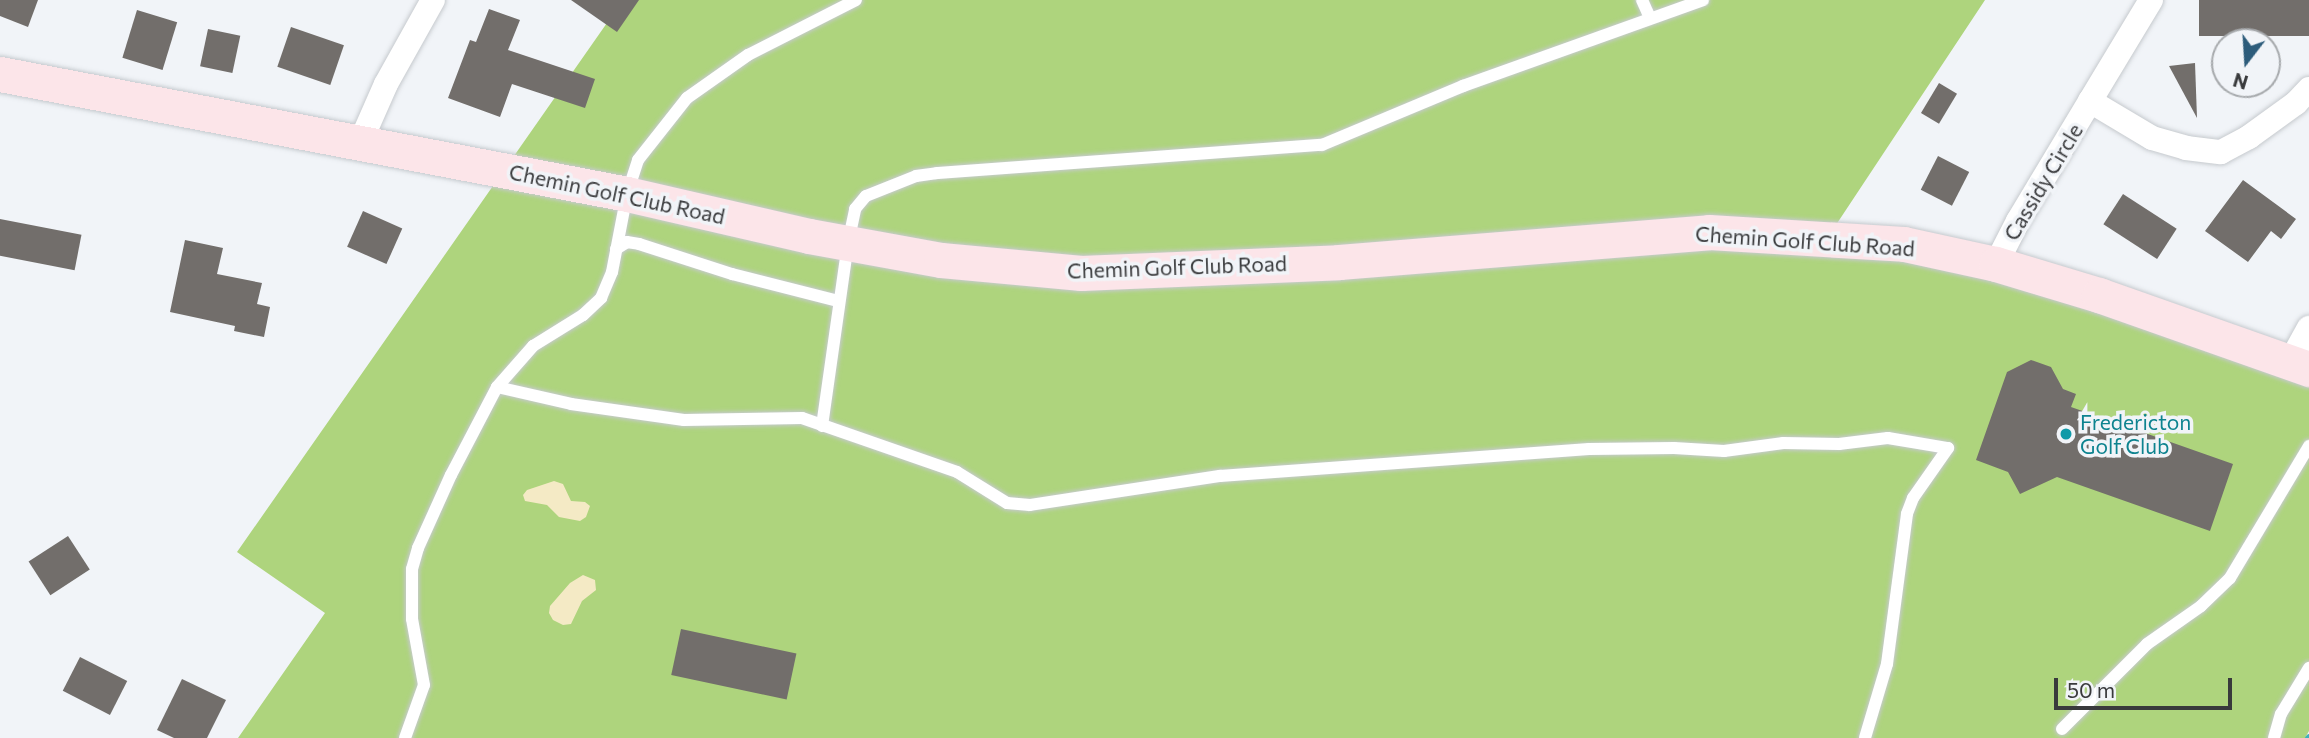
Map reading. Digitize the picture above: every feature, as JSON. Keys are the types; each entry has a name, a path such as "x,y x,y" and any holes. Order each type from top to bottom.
{"street":[{"path":"360,143 386,84 433,0"},
{"name":"Cassidy Circle","path":"1996,264 2018,221 2063,151 2151,0"},
{"name":"Chemin Golf Club Road","path":"0,74 627,194 848,243 941,260 1081,274 1339,262 1709,232 1904,244 1996,264 2099,295 2300,366"},
{"name":"Cassidy Circle","path":"2090,101 2152,138 2186,148 2221,152 2259,131 2296,103 2309,89"},
{"path":"2300,366 2309,328"}],"lane":[{"path":"405,738 424,685 412,619 412,569 418,548 452,475 497,387 514,363 533,346 594,306 607,287 627,194 638,160 687,98 748,55 856,0"},
{"path":"1642,0 1650,18"},
{"path":"822,426 838,300 859,201 886,186 916,176 1322,145 1463,86 1703,0"},
{"path":"616,249 627,242 639,244 732,274 838,300"},
{"path":"497,387 626,414 684,420 802,418 957,472 1007,503 1030,505 1220,476 1589,449 1674,447 1724,451 1783,443 1839,444 1888,438 1948,448 1913,498 1907,514 1887,663 1865,738"},
{"path":"2062,729 2147,644 2201,606 2230,578 2309,448"},
{"path":"2274,738 2287,701 2309,668"}],"green space":[{"name":"Fredericton Golf Club","path":"623,0 1985,0 1828,237 1904,244 2309,369 2309,731 2305,738 238,738 325,613 237,552"}],"sand":[{"path":"554,481 563,484 571,501 585,502 590,506 586,517 580,521 559,517 547,505 525,501 523,495 527,490"},
{"path":"583,575 595,580 596,590 582,601 571,624 563,625 553,620 549,613 550,606 570,583"}],"building":[{"path":"0,0 38,0 28,27 0,16"},
{"path":"571,0 639,0 617,32"},
{"path":"2199,0 2309,0 2309,36 2281,36 2281,28 2211,28 2211,36 2199,36"},
{"path":"489,9 520,20 508,50 595,79 585,108 512,84 500,117 448,98 470,40 476,42"},
{"path":"137,10 177,22 163,70 122,58"},
{"path":"291,27 344,45 330,85 277,67"},
{"path":"208,29 240,36 232,73 200,66"},
{"path":"2195,63 2197,118 2169,66"},
{"path":"1939,83 1957,94 1939,124 1921,113"},
{"path":"1938,156 1969,172 1952,206 1921,190"},
{"path":"2243,180 2296,219 2281,239 2271,231 2248,262 2205,231"},
{"path":"2123,194 2177,229 2157,259 2103,224"},
{"path":"363,211 402,228 386,264 347,247"},
{"path":"0,219 81,235 75,270 0,256"},
{"path":"185,240 223,248 217,274 262,283 257,304 270,307 264,337 234,331 235,326 170,312"},
{"name":"Fredericton Golf Club","path":"2031,360 2051,367 2063,389 2076,394 2071,407 2233,464 2210,531 2057,477 2020,494 2008,472 1976,460 2007,372"},
{"path":"68,536 90,570 50,595 29,562"},
{"path":"681,629 796,654 787,700 671,675"},
{"path":"80,657 127,681 110,715 63,691"},
{"path":"182,679 226,700 207,738 174,738 157,730"}],"place":[{"name":"Fredericton Golf Club","path":"2066,434"}]}
